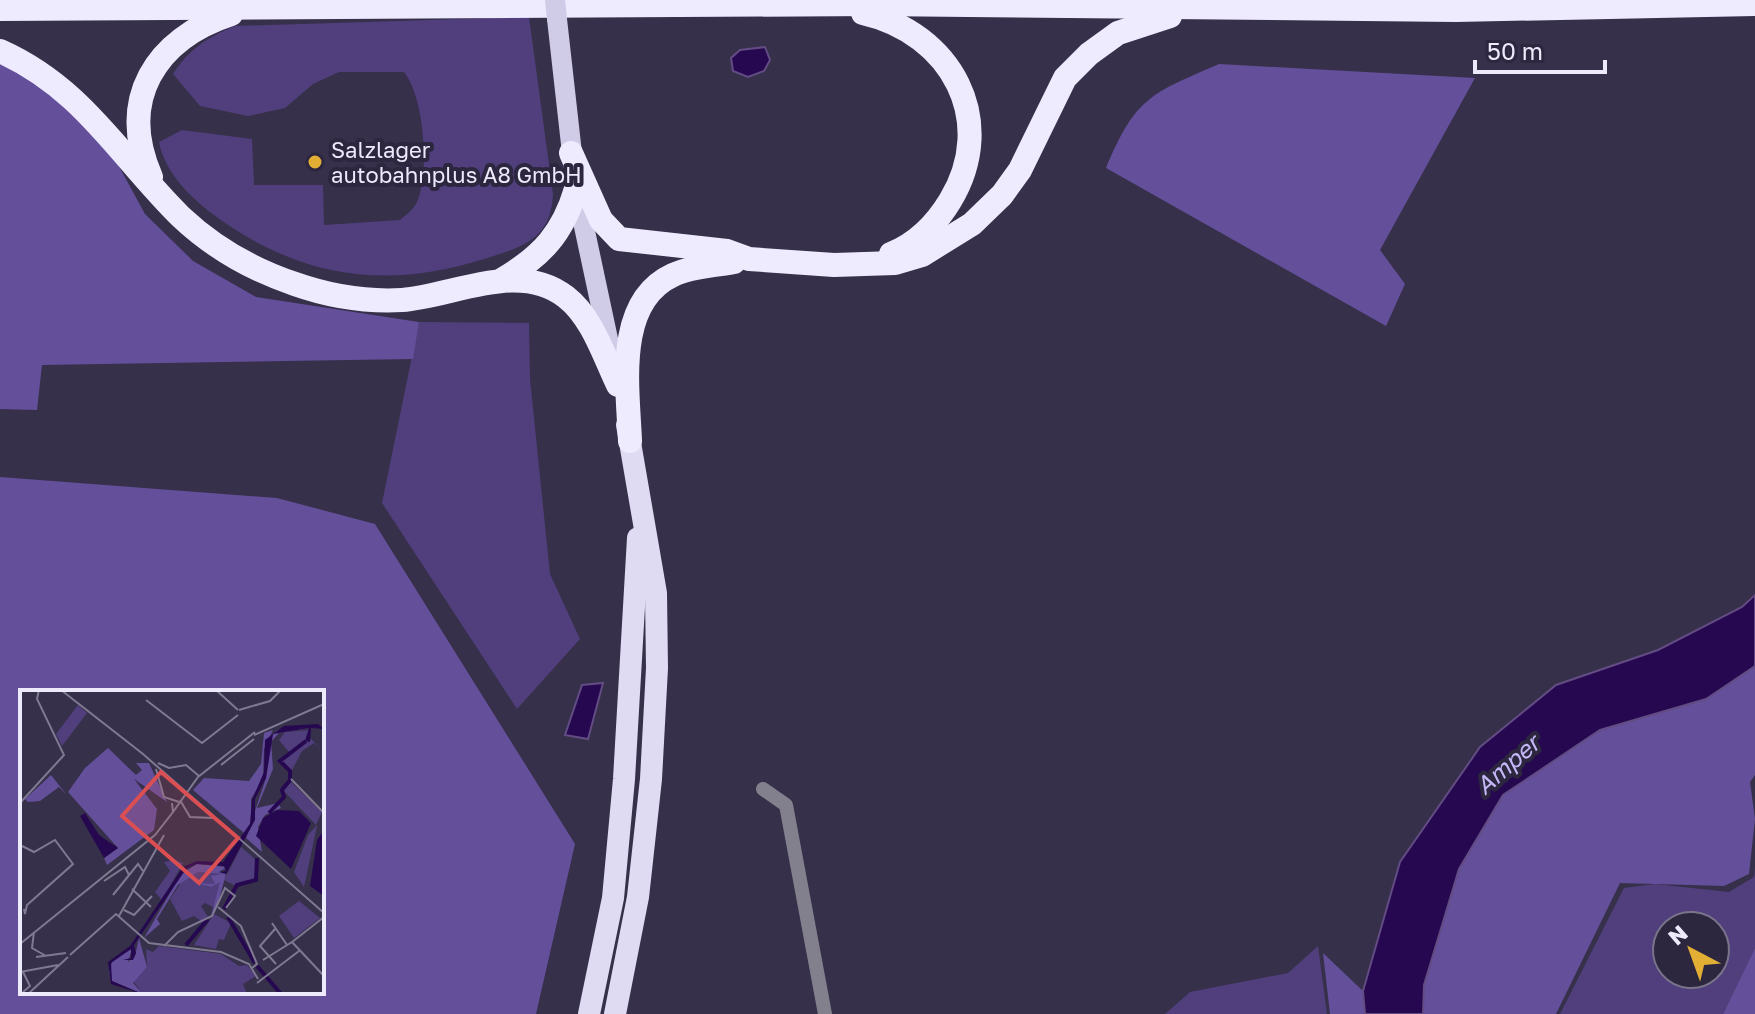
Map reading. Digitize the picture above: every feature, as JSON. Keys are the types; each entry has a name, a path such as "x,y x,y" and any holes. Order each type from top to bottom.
{"highway":[{"path":"0,9 817,5 1456,10 1755,4"},
{"path":"817,5 886,19 908,28 945,64 959,86 968,114 970,145 965,169 943,213 902,249 862,264"},
{"path":"157,191 146,165 138,123 141,98 149,77 179,39 202,24 260,8"},
{"path":"571,153 601,220 619,239 713,258 895,263 922,255 972,224 1020,170 1065,78 1089,54 1118,33 1153,19 1212,9"},
{"path":"0,51 34,68 76,99 157,191 199,232 234,257 263,272 322,292 399,300 436,297 501,281 538,282 568,298 582,314 618,385 656,593 657,668 651,779 638,897 615,1014"},
{"path":"501,281 552,243 568,215 576,189"},
{"path":"630,441 630,341 637,312 642,301 660,282 713,258"},
{"path":"589,1014 613,898 624,779 640,505"}],"main road":[{"path":"556,9 576,189 618,385"}],"street":[{"path":"763,789 786,805 825,1014"}],"shaded area":[{"path":"529,17 553,194 547,222 540,232 511,250 448,269 413,274 346,273 313,266 281,254 218,218 181,185 162,154 159,142 182,130 252,139 254,185 323,185 324,225 400,220 417,202 424,154 416,98 404,72 339,72 313,84 285,108 248,116 200,106 173,74 200,45 235,26"},
{"path":"0,64 54,90 104,139 145,214 193,261 256,297 419,322 413,359 42,365 37,410 0,409"},
{"path":"1219,64 1475,78 1380,250 1405,284 1386,326 1106,168 1127,126 1148,101 1176,83"},
{"path":"419,322 529,323 530,379 550,574 580,639 517,709 382,503"},
{"path":"0,477 277,498 375,524 575,844 536,1014 0,1014"},
{"path":"1755,666 1755,775 1750,782 1755,819 1749,874 1724,886 1620,883 1556,1014 1423,1014 1424,985 1459,869 1503,795 1600,730 1709,697"},
{"path":"1755,867 1755,948 1723,1014 1560,1014 1624,888 1655,884 1729,892 1754,877"},
{"path":"1318,946 1327,1014 1165,1014 1190,992 1288,973"},
{"path":"1755,948 1755,1014 1723,1014"},
{"path":"1323,953 1363,991 1365,1014 1330,1014"}],"water":[{"path":"765,47 770,60 764,71 748,77 733,71 731,58 740,50"},
{"name":"Amper","path":"1755,595 1755,666 1706,699 1600,730 1503,795 1459,869 1424,985 1423,1014 1365,1014 1363,991 1400,862 1480,747 1556,685 1658,650 1742,607"},
{"path":"603,683 588,739 565,735 582,685"}],"place":[{"name":"Salzlager autobahnplus A8 GmbH","path":"315,162"}]}
